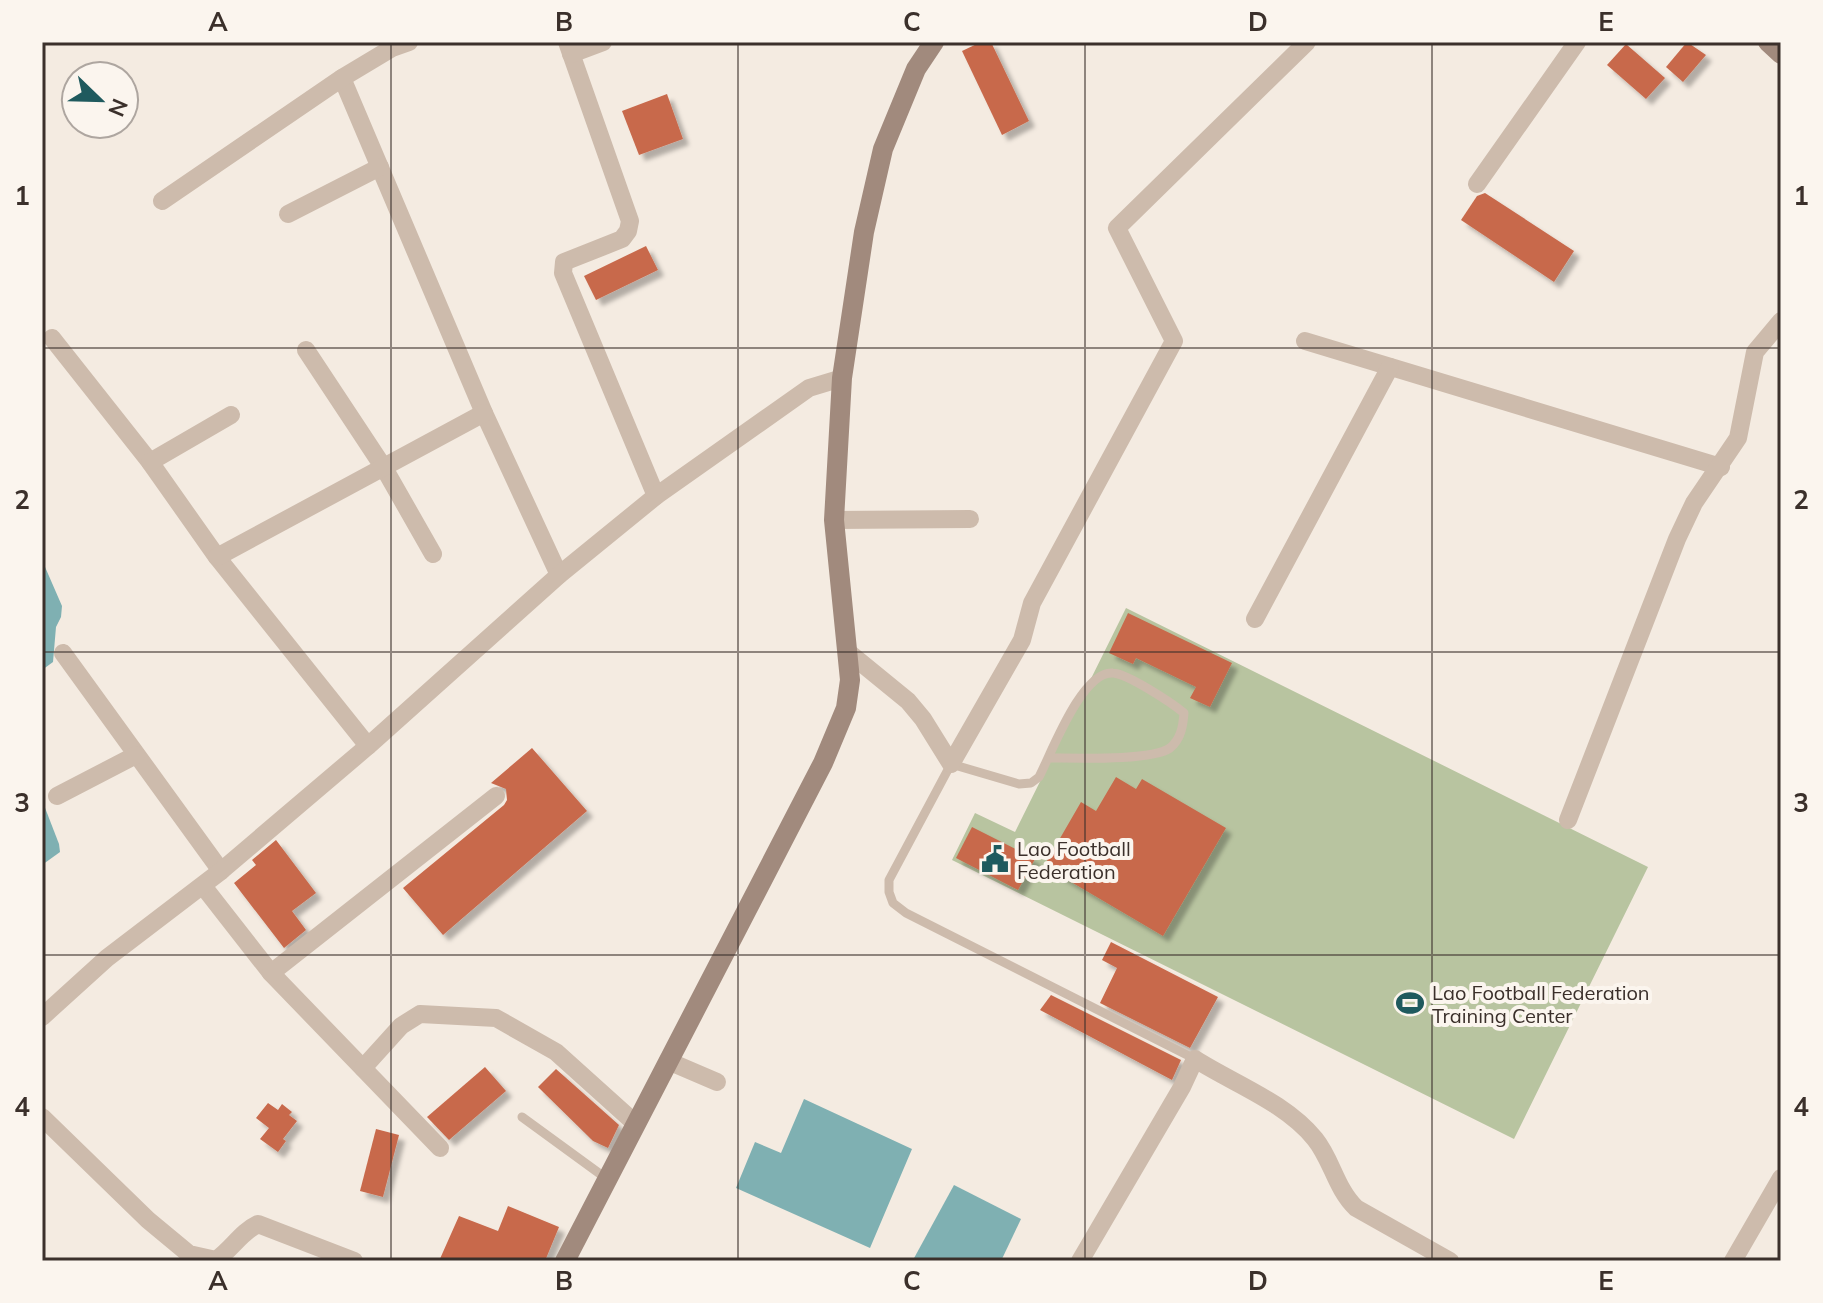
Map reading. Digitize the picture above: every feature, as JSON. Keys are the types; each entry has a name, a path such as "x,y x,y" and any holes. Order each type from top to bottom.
{"street":[{"path":"162,201 342,78 381,54 409,42"},
{"path":"603,42 569,48 630,221 622,239 564,262 563,273 656,496"},
{"path":"565,1261 823,763 846,708 850,680 834,520 842,378 864,232 883,149 916,69 934,42"},
{"path":"848,652 908,701 951,764 1022,640 1032,603 1174,341 1117,228 1307,42"},
{"path":"1768,42 1781,54"},
{"path":"1477,184 1574,43"},
{"path":"342,78 484,413 559,575"},
{"path":"288,214 380,167"},
{"path":"1568,820 1677,539 1694,503 1738,438 1755,352 1781,321"},
{"path":"52,338 150,462 217,557 368,746"},
{"path":"1305,341 1721,467"},
{"path":"306,350 384,468 433,554"},
{"path":"1255,619 1390,367"},
{"path":"42,1017 107,958 221,871 368,746 559,575 656,496 809,388 842,378"},
{"path":"217,557 484,413"},
{"path":"150,462 231,415"},
{"path":"834,520 970,519"},
{"path":"63,653 221,871"},
{"path":"57,796 136,755"},
{"path":"271,973 496,796"},
{"path":"203,886 271,973 440,1148"},
{"path":"363,1068 401,1026 420,1014 496,1018 556,1052 636,1124"},
{"path":"1080,1261 1182,1087 1195,1059 1302,1125 1318,1142 1346,1198 1356,1208 1450,1261"},
{"path":"668,1061 717,1082"},
{"path":"42,1117 132,1207 189,1254 216,1260 230,1250 247,1229 258,1224 354,1261"},
{"path":"1733,1261 1781,1178"}],"lane":[{"path":"1048,758 1148,755 1168,750 1178,739 1184,713 1169,700 1114,673 1103,675 1091,682 1079,698 1048,758 1039,777 1031,783 1019,784 951,764 889,880 893,903 906,913 981,952 1195,1059"},
{"path":"522,1117 607,1179"}],"green space":[{"name":"Lao Football Federation Training Center","path":"1126,608 1648,867 1514,1139 952,860 975,813 1015,832"}],"water":[{"path":"42,560 62,606 56,627 53,662 42,670"},
{"path":"42,800 60,852 42,865"},
{"path":"804,1099 912,1149 870,1248 736,1188 755,1142 781,1153"},
{"path":"954,1185 1021,1219 1001,1261 913,1260"}],"building":[{"path":"981,42 991,42 1029,121 1002,135 962,51"},
{"path":"1687,42 1706,55 1683,82 1666,67"},
{"path":"1626,44 1665,78 1646,99 1607,65"},
{"path":"667,94 683,139 639,155 622,111"},
{"path":"1485,193 1574,251 1554,282 1461,220 1477,196"},
{"path":"646,246 658,270 596,300 584,276"},
{"path":"1128,613 1232,663 1210,707 1190,698 1196,687 1136,658 1133,664 1109,653"},
{"path":"532,748 587,811 443,935 403,888 504,805 506,789 491,783"},
{"path":"1116,777 1136,789 1142,779 1226,828 1163,936 1044,866 1081,802 1096,811"},
{"name":"Lao Football Federation","path":"972,827 1035,859 1018,890 956,858"},
{"path":"276,840 316,893 292,911 306,930 284,948 234,883 256,865 252,860"},
{"path":"1111,942 1218,997 1190,1048 1100,1003 1117,968 1102,960"},
{"path":"1051,995 1181,1060 1172,1080 1040,1010"},
{"path":"485,1067 506,1091 449,1140 427,1117"},
{"path":"556,1069 619,1125 608,1148 593,1141 538,1087"},
{"path":"268,1103 278,1110 282,1104 297,1121 283,1139 286,1141 278,1152 260,1139 269,1128 256,1118"},
{"path":"376,1129 399,1135 383,1197 360,1191"},
{"path":"508,1206 559,1227 545,1261 439,1261 459,1216 498,1231"}],"place":[{"name":"Lao Football Federation","path":"995,859"},
{"name":"Lao Football Federation Training Center","path":"1410,1003"}]}
